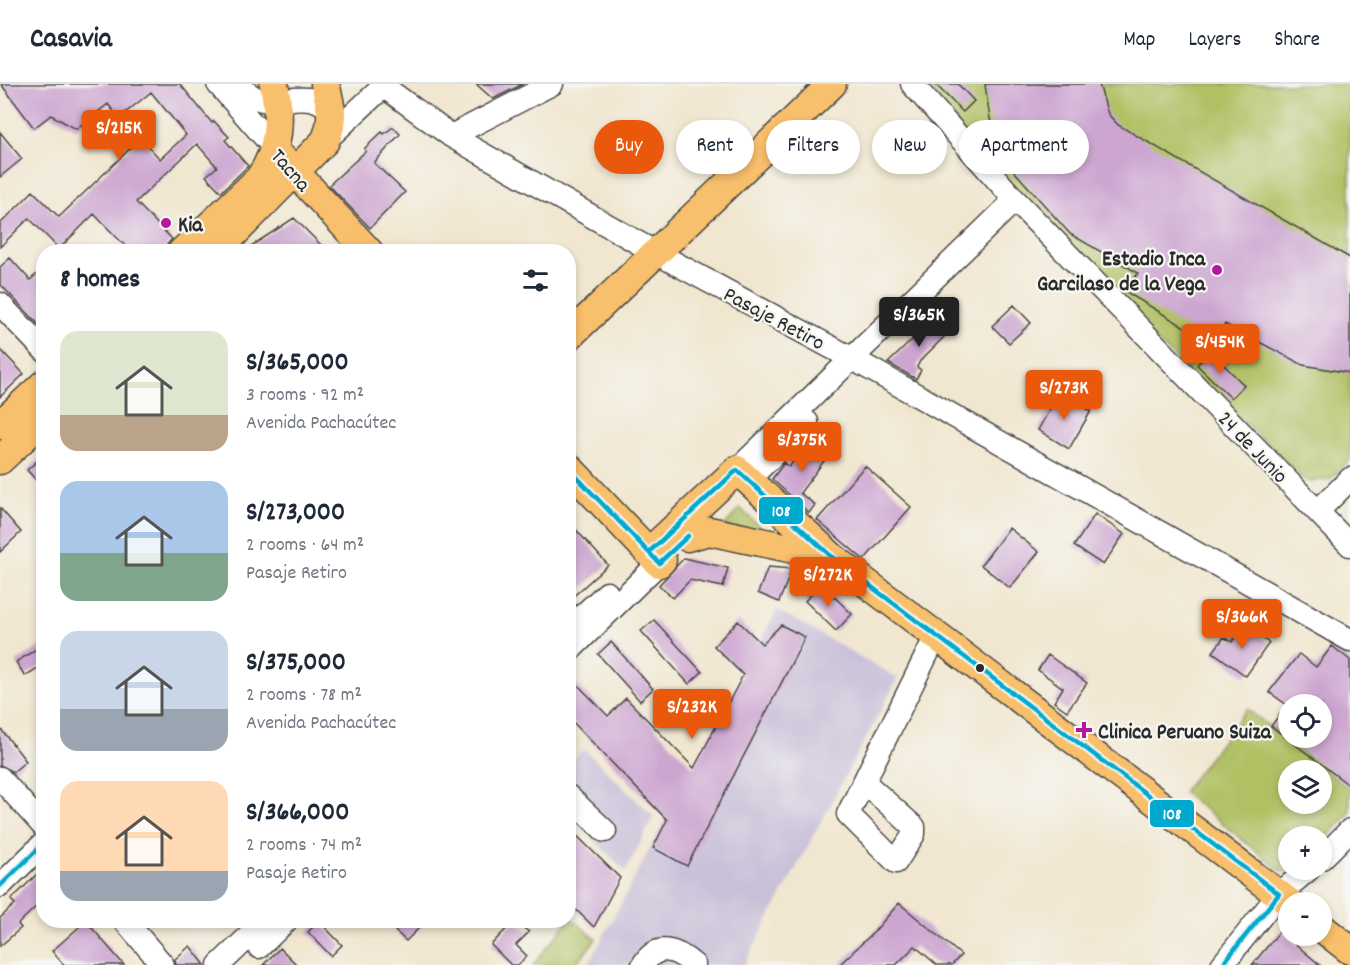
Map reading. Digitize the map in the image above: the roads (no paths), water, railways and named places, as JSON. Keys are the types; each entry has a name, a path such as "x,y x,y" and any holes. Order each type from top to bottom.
{"main road":[{"path":"224,244 295,174 329,128 325,84"},
{"path":"576,330 809,84"},
{"path":"576,312 651,250 832,84"},
{"name":"Tacna","path":"276,92 276,142 295,174 361,244"},
{"path":"191,244 260,179 276,142"},
{"path":"0,425 36,391"},
{"path":"0,460 36,426"},
{"path":"576,475 654,558"},
{"path":"654,558 687,537 742,475"},
{"path":"742,475 832,557 1278,894"},
{"path":"654,558 742,475"},
{"path":"687,537 709,531 832,557"},
{"path":"1332,936 1350,950"}],"street":[{"name":"Tacna","path":"218,84 276,142"},
{"path":"238,84 247,94 261,100 276,92 317,101 329,108 329,128"},
{"path":"451,136 552,84"},
{"name":"24 de Junio","path":"912,84 1019,205 1350,545"},
{"path":"329,128 385,85"},
{"name":"Pasaje Retiro","path":"385,85 451,136 651,250 858,362 1350,640"},
{"path":"742,475 1019,205"},
{"path":"0,304 36,342"},
{"path":"1317,511 1350,479"},
{"path":"576,622 654,558"},
{"path":"576,643 654,558"},
{"path":"864,782 936,636"},
{"path":"0,778 36,821"},
{"path":"576,804 605,831"},
{"path":"1332,848 1350,830"},
{"path":"0,866 36,835"},
{"path":"0,886 36,838"},
{"path":"1291,892 1300,880"},
{"path":"1222,965 1278,906"},
{"path":"131,928 163,965"},
{"path":"219,965 258,928"},
{"path":"241,965 278,928"},
{"path":"643,965 651,953 660,950 683,955 694,965"}],"place":[{"name":"Kia","path":"166,223"},
{"name":"Estadio Inca Garcilaso de la Vega","path":"1217,270"},
{"name":"Clinica Peruano Suiza","path":"1084,730"}]}
